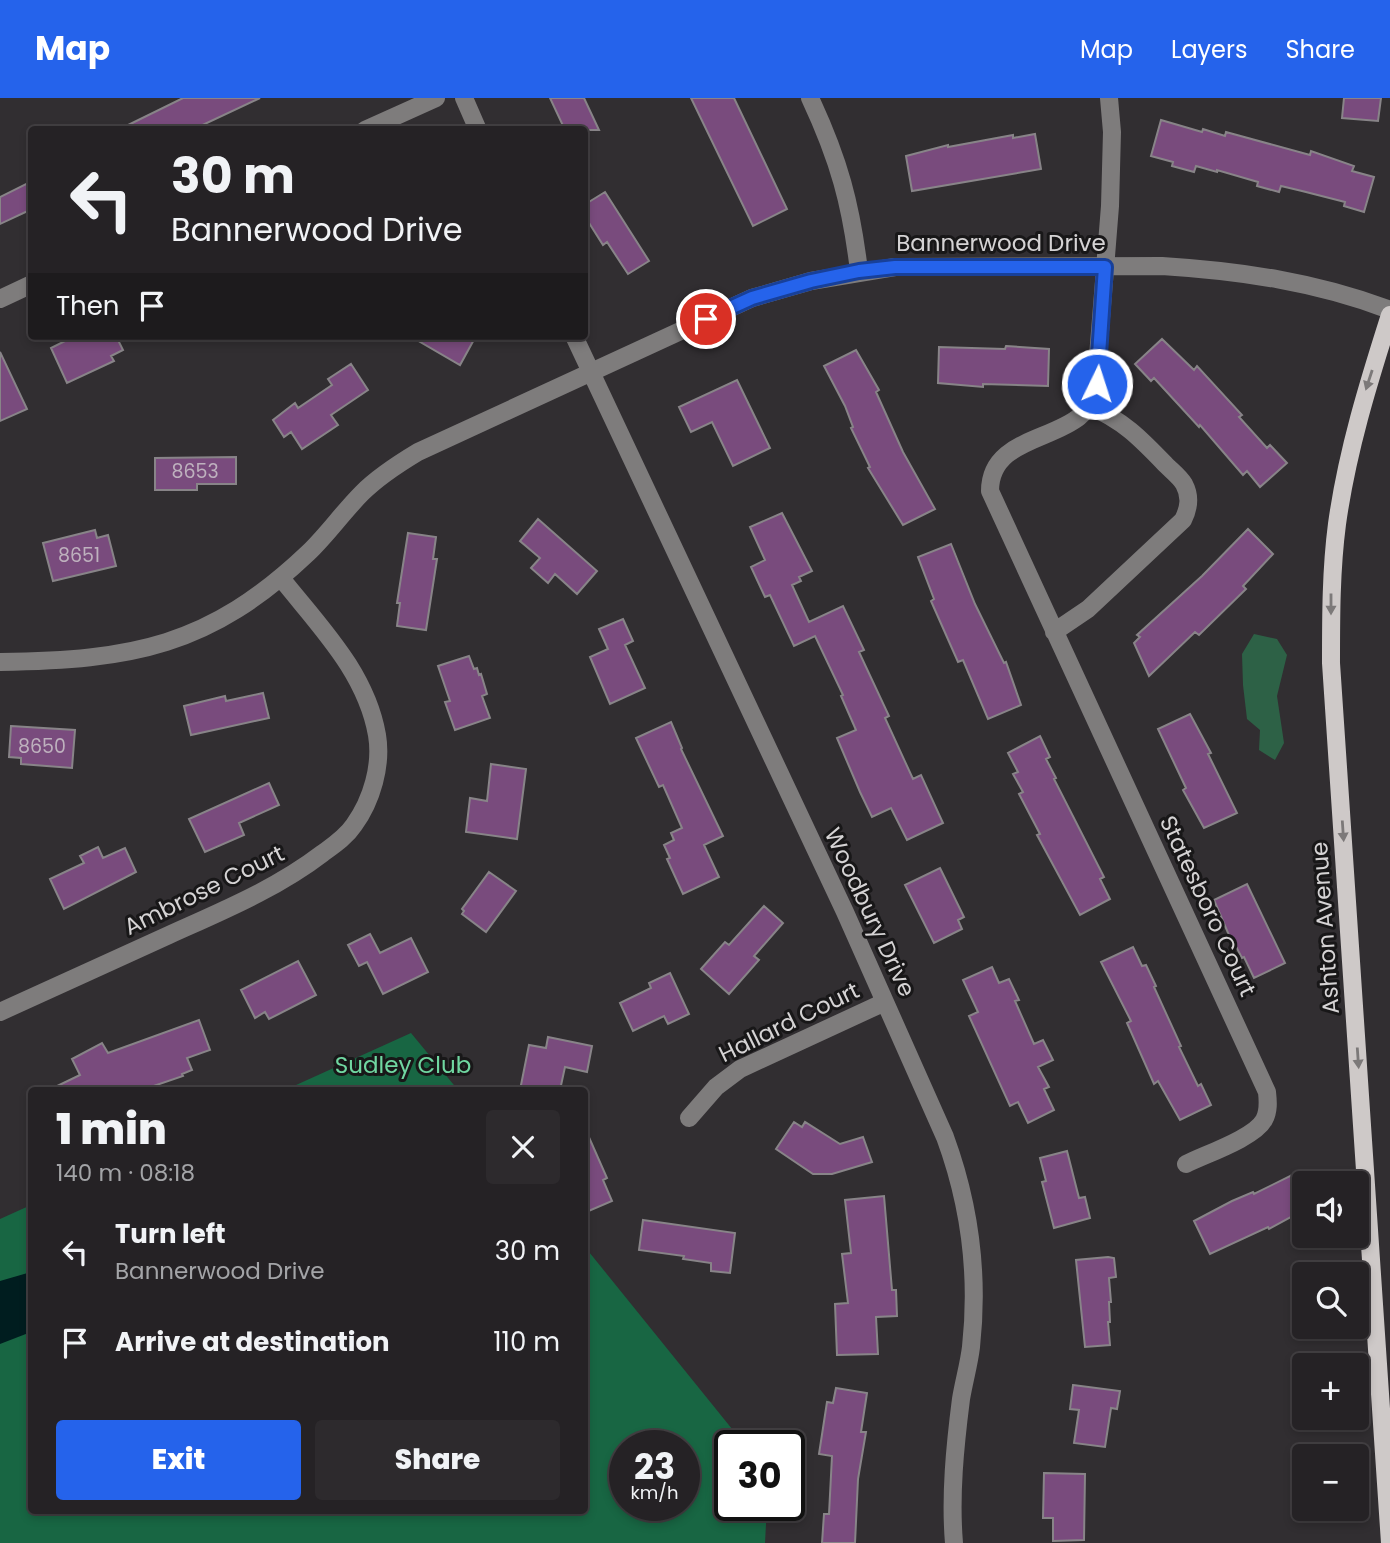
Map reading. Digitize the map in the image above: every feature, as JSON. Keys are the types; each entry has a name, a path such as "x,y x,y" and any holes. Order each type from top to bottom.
{"main road":[{"name":"Ashton Avenue","path":"1390,315 1364,394 1346,470 1337,525 1331,594 1331,663 1390,1543"}],"street":[{"path":"374,126 436,98"},
{"path":"464,98 476,126"},
{"path":"810,98 843,176 859,271"},
{"path":"1054,632 1088,609 1183,520 1188,511 1189,498 1184,483 1129,427 1089,406 1097,384 1105,267 1112,132 1109,98"},
{"name":"Bannerwood Drive","path":"0,663 59,661 125,654 159,646 199,631 237,611 281,578 312,550 363,492 392,468 418,452 752,298 811,281 895,267 1206,269 1278,278 1348,294 1390,310"},
{"path":"0,299 28,286"},
{"name":"Woodbury Drive","path":"576,340 885,1002 955,1165 967,1212 974,1261 975,1300 971,1349 954,1466 954,1543"},
{"name":"Statesboro Court","path":"1089,406 1078,418 1009,453 995,466 990,480 990,491 1267,1092 1268,1107 1264,1121 1254,1132 1186,1164"},
{"name":"Ambrose Court","path":"0,1012 256,895 300,871 340,841 353,827 366,806 375,778 377,734 354,671 281,578"},
{"name":"Hallard Court","path":"689,1118 716,1087 740,1069 885,1002"}],"green space":[{"path":"1254,634 1277,639 1287,655 1277,696 1284,743 1275,760 1259,750 1260,730 1247,719 1242,654"},
{"name":"Sudley Club","path":"411,1033 456,1087 292,1087"},
{"path":"28,1206 28,1514 588,1514 588,1251 733,1430 714,1430 714,1521 766,1521 765,1543 0,1543 0,1219"}],"water":[{"path":"28,1273 28,1333 0,1344 0,1281"}],"building":[{"path":"183,98 260,98 200,126 126,126"},
{"path":"550,98 584,98 599,130 588,130 588,126 563,126"},
{"path":"691,98 734,98 787,209 753,226"},
{"path":"1344,98 1381,98 1378,121 1342,118"},
{"path":"1161,120 1202,132 1203,129 1225,136 1226,132 1310,155 1311,151 1354,166 1352,171 1374,177 1364,212 1344,206 1345,202 1302,191 1281,186 1279,192 1257,186 1258,182 1217,170 1196,166 1194,172 1172,166 1173,162 1151,156"},
{"path":"1035,134 1041,169 912,191 906,156 948,145"},
{"path":"28,183 28,211 0,224 0,197"},
{"path":"605,192 649,261 628,274 607,242 603,245 588,221 588,203"},
{"path":"1162,339 1194,370 1197,366 1242,415 1239,417 1267,448 1270,445 1287,463 1260,487 1247,471 1243,475 1200,425 1199,427 1154,378 1151,381 1135,364"},
{"path":"67,340 118,340 123,350 111,356 114,361 67,383 51,348"},
{"path":"417,340 474,340 460,365"},
{"path":"1006,346 1049,349 1048,386 983,384 983,387 938,383 939,347 1005,349"},
{"path":"856,350 879,390 876,392 903,452 935,509 903,525 868,468 870,467 851,428 853,427 845,406 824,366"},
{"path":"0,352 27,409 0,421"},
{"path":"351,364 368,390 331,415 338,425 302,449 291,432 284,437 273,420 295,403 298,408 332,385 328,379"},
{"path":"737,380 770,448 733,466 712,422 691,432 679,407"},
{"path":"236,457 236,484 197,484 197,490 155,490 155,458"},
{"path":"782,513 812,571 799,577 801,581 792,585 809,622 843,606 864,650 859,652 889,716 885,718 913,779 921,775 943,823 907,840 891,808 872,817 860,792 837,738 856,730 815,636 794,646 770,595 765,597 751,567 765,560 750,527"},
{"path":"538,519 597,571 577,594 555,574 548,583 531,568 540,558 520,541"},
{"path":"1248,529 1273,554 1243,586 1246,589 1199,635 1195,632 1149,676 1134,643 1140,637 1137,635 1202,576"},
{"path":"95,530 97,538 108,535 116,566 53,581 43,543"},
{"path":"408,533 436,537 433,559 437,559 426,630 397,626 400,603 397,603"},
{"path":"951,544 975,604 1004,663 1006,662 1021,705 988,719 963,660 958,662 931,601 934,599 918,557"},
{"path":"623,619 633,641 625,645 645,688 610,704 590,657 608,649 599,629"},
{"path":"469,656 474,669 477,668 479,675 481,674 487,694 482,696 490,718 455,730 445,702 450,701 438,666"},
{"path":"263,693 269,718 191,735 184,706 225,696 226,701"},
{"path":"1190,714 1211,753 1208,754 1237,813 1204,828 1183,790 1186,788 1158,729"},
{"path":"671,722 681,749 723,836 704,845 719,877 683,894 667,859 670,858 664,845 674,840 671,833 682,828 663,785 659,787 636,738"},
{"path":"11,726 75,730 72,768 21,764 21,758 9,757"},
{"path":"1040,736 1050,757 1046,759 1056,778 1054,779 1104,877 1100,879 1110,899 1080,915 1037,835 1040,834 1019,794 1023,792 1013,774 1018,772 1008,753"},
{"path":"491,764 526,769 517,839 466,832 470,798 487,801"},
{"path":"269,783 279,805 239,823 244,835 205,852 189,819"},
{"path":"98,847 103,858 125,848 136,872 64,909 50,879 84,863 80,856"},
{"path":"940,868 964,917 958,920 962,929 934,943 905,885"},
{"path":"489,872 516,891 486,932 462,914 462,909"},
{"path":"1247,884 1285,963 1254,978 1244,957 1242,958 1231,940 1214,900"},
{"path":"764,906 783,923 754,956 759,960 729,994 701,969 725,942 729,945"},
{"path":"370,934 380,953 411,938 428,972 383,994 367,962 359,966 348,945"},
{"path":"1133,947 1142,966 1146,965 1181,1046 1179,1047 1198,1086 1201,1084 1211,1105 1180,1120 1158,1081 1154,1084 1127,1023 1131,1021 1101,962"},
{"path":"298,961 316,995 269,1019 265,1012 255,1018 241,990"},
{"path":"992,967 999,983 1009,979 1019,1000 1015,1001 1034,1044 1043,1040 1053,1060 1038,1067 1049,1087 1044,1089 1054,1110 1028,1123 1018,1102 1010,1106 969,1016 978,1012 963,980"},
{"path":"670,973 689,1014 668,1024 664,1016 633,1031 620,1003 651,988 649,983"},
{"path":"199,1020 210,1050 187,1058 192,1070 182,1074 183,1076 151,1087 55,1087 80,1075 72,1059 102,1043 108,1053"},
{"path":"548,1037 592,1046 587,1072 565,1067 561,1087 521,1087 529,1045 546,1048"},
{"path":"794,1122 802,1127 805,1122 840,1144 863,1137 872,1162 832,1174 813,1174 776,1149"},
{"path":"588,1135 607,1178 603,1180 612,1201 588,1211"},
{"path":"1067,1151 1079,1198 1085,1197 1090,1218 1054,1228 1042,1182 1046,1181 1040,1158"},
{"path":"1292,1175 1292,1217 1210,1254 1194,1221 1232,1201 1253,1192 1254,1194"},
{"path":"884,1196 892,1290 896,1290 897,1316 876,1317 878,1354 837,1355 835,1304 848,1303 842,1254 851,1253 845,1200"},
{"path":"643,1220 735,1233 730,1273 711,1271 711,1263 683,1259 684,1256 639,1250"},
{"path":"1114,1258 1116,1277 1109,1278 1110,1345 1085,1347 1076,1260"},
{"path":"1073,1385 1120,1391 1117,1409 1111,1408 1105,1447 1074,1443 1079,1410 1070,1409"},
{"path":"836,1388 867,1393 861,1432 866,1432 858,1479 855,1543 822,1543 824,1514 829,1514 832,1456 819,1454 827,1402 833,1403"},
{"path":"1044,1473 1085,1474 1084,1540 1053,1541 1053,1518 1043,1518"}],"route":[{"path":"706,319 752,298 859,271 895,267 1105,267 1097,384"}]}
